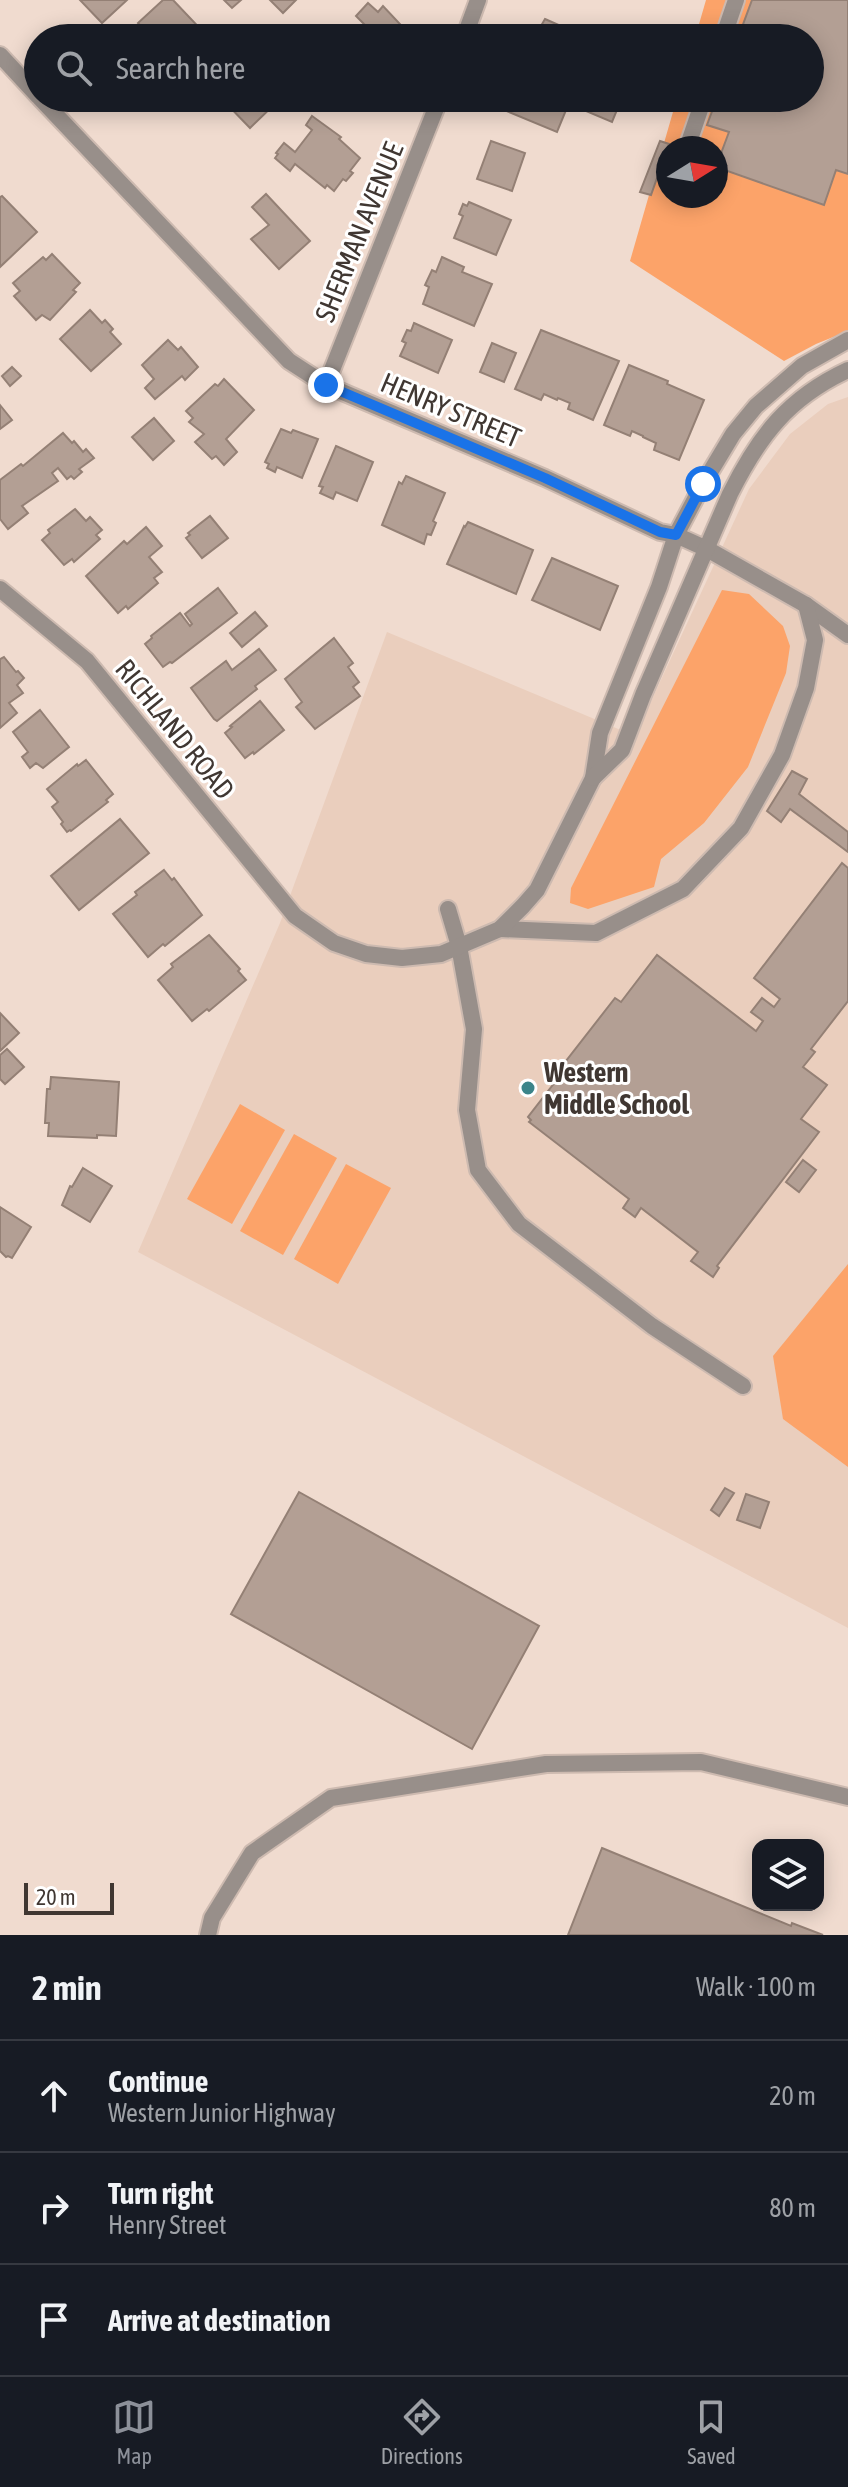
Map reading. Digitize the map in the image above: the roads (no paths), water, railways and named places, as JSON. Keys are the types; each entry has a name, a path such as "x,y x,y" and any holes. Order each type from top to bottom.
{"street":[{"path":"728,24 736,0"},
{"path":"467,24 472,4"},
{"name":"HENRY STREET","path":"0,55 24,81"},
{"name":"HENRY STREET","path":"53,112 289,361 326,385 545,478 660,532 676,535 707,549 806,605 845,631"},
{"name":"SHERMAN AVENUE","path":"326,385 434,112"},
{"path":"691,136 699,112"},
{"path":"500,929 537,890 593,778 600,733 659,587 676,535 733,434 756,406 802,366 848,340"},
{"path":"593,778 622,750 643,695 746,462 770,426 797,400 826,380 848,370"},
{"name":"RICHLAND ROAD","path":"0,589 87,661 295,916 334,943 366,954 402,958 441,954 500,929"},
{"path":"500,929 596,933 683,889 712,859 741,828 782,755 806,688 815,640 806,605"},
{"path":"448,909 459,946 474,1029 467,1110 478,1170 519,1224 652,1326 743,1386"},
{"path":"208,1935 212,1918 252,1853 331,1798 546,1764 701,1762 848,1797"}],"place":[{"name":"Western Middle School","path":"528,1088"}]}
